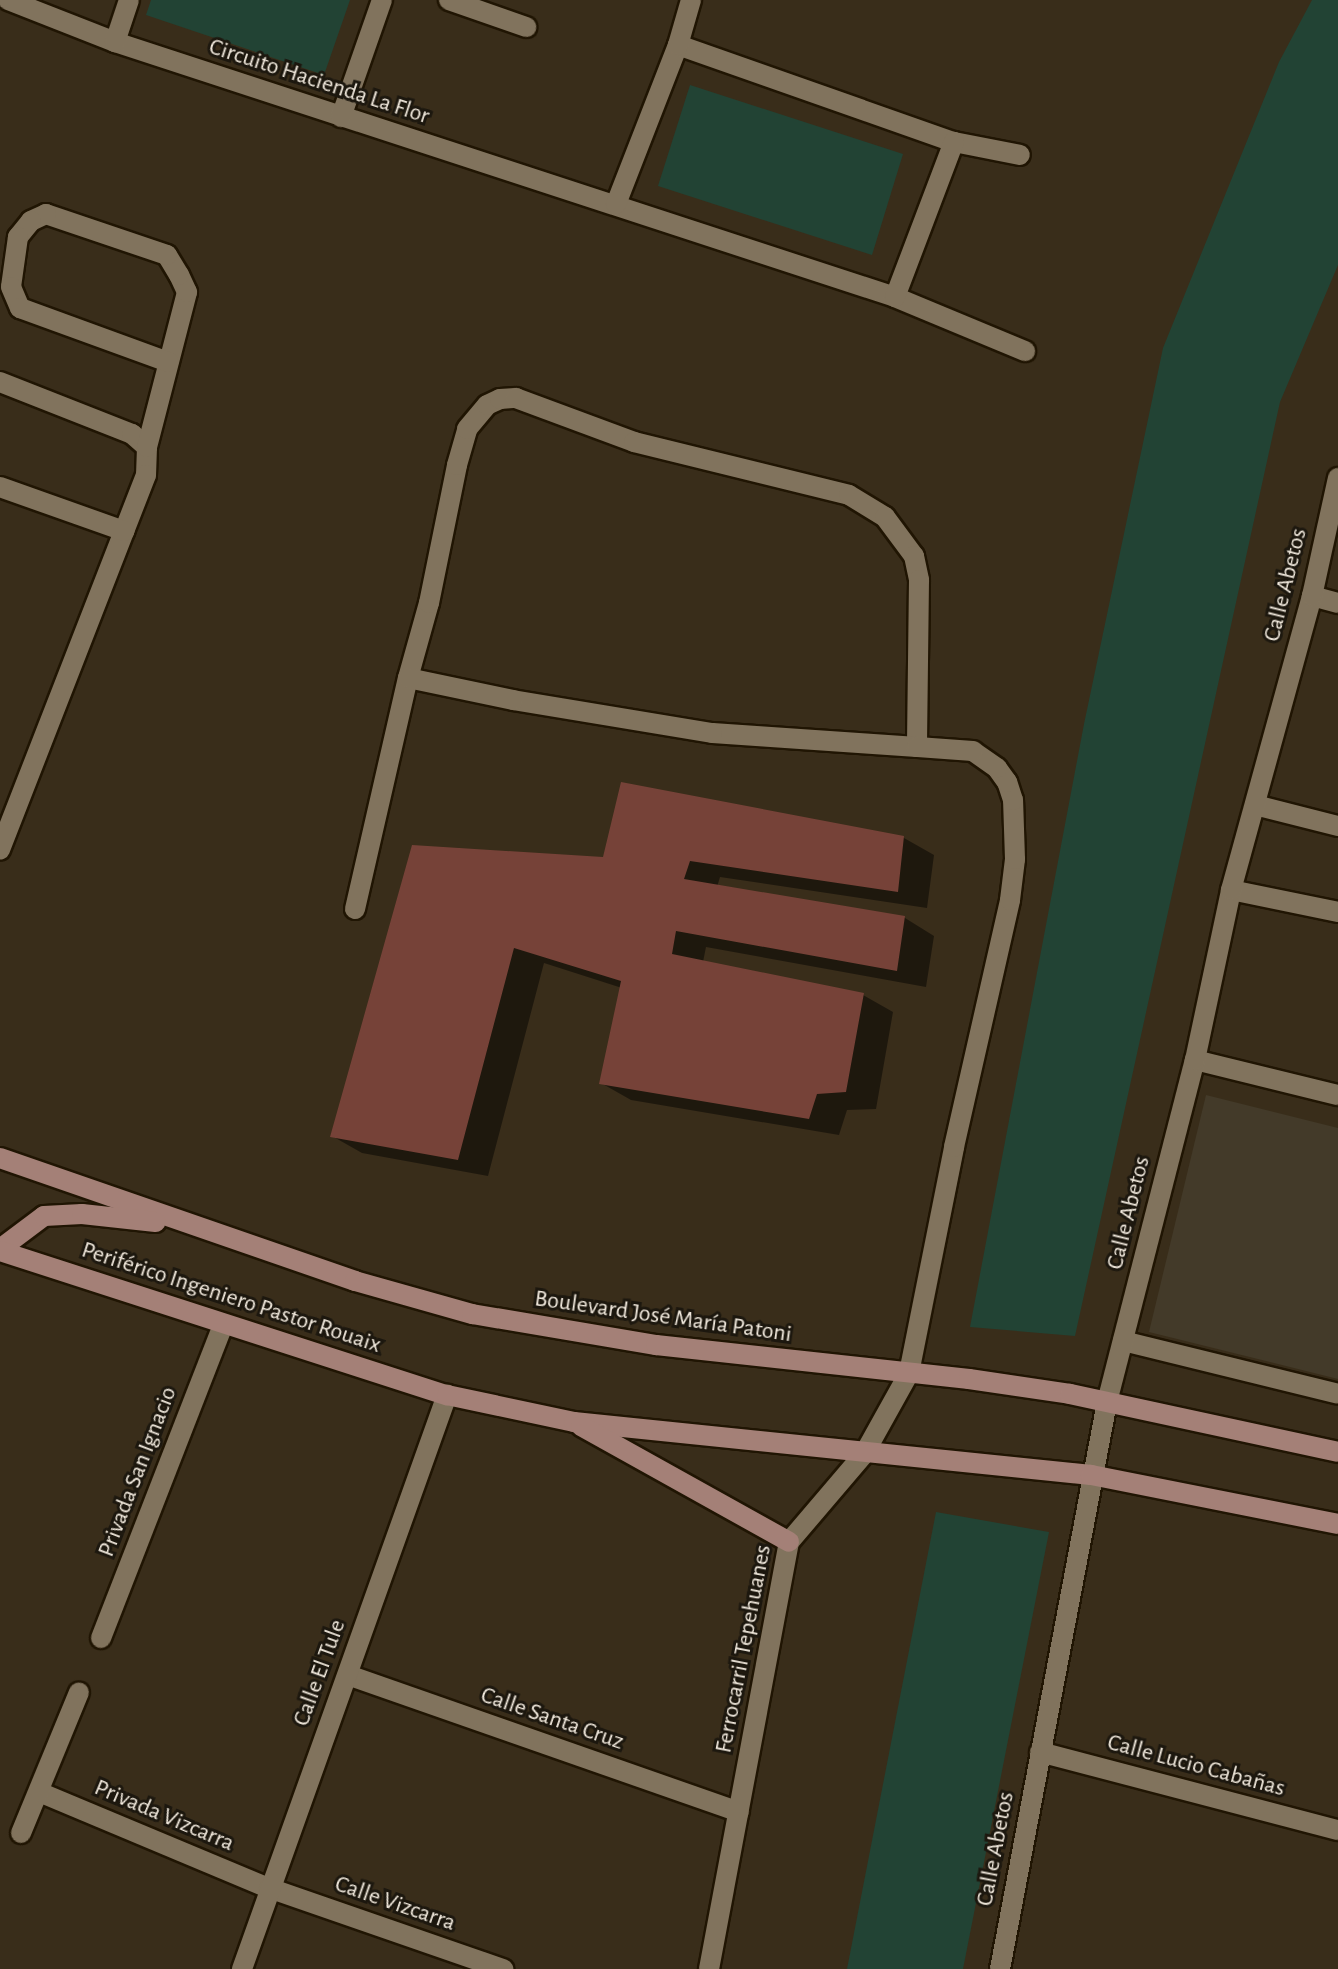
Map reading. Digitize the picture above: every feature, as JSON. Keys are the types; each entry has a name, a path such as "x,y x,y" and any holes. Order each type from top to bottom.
{"main road":[{"name":"Boulevard José María Patoni","path":"0,1158 355,1281 472,1314 593,1337 969,1379 1107,1402 1338,1452"},
{"path":"0,1250 33,1223 62,1213 196,1226"},
{"name":"Periférico Ingeniero Pastor Rouaix","path":"0,1250 223,1325 447,1395"},
{"path":"447,1395 574,1422 1091,1475 1338,1524"},
{"path":"574,1422 789,1542"}],"street":[{"name":"Circuito Hacienda La Flor","path":"8,0 115,42 895,297 1025,351"},
{"path":"115,42 129,0"},
{"path":"341,117 382,0"},
{"path":"449,0 526,27"},
{"path":"616,204 678,45 691,0"},
{"path":"678,45 954,142 1020,155"},
{"path":"895,297 954,142"},
{"path":"0,850 146,475 147,447 187,292 167,255 46,214 31,221 18,237 11,287 20,308 168,362"},
{"path":"0,382 132,434 147,447"},
{"path":"355,909 408,678 429,603 467,429 487,405 516,398 634,442 849,495 885,517 914,556 919,580 917,747"},
{"name":"Calle Abetos","path":"1000,1969 1107,1402 1195,1060 1231,890 1312,596 1338,478"},
{"path":"0,487 124,531"},
{"path":"1312,596 1338,603"},
{"name":"Ferrocarril Tepehuanes","path":"408,678 513,700 712,733 973,751 997,768 1007,782 1013,800 1015,859 1010,900 954,1147 909,1373 864,1454 789,1542 709,1969"},
{"path":"1255,805 1338,826"},
{"path":"1231,890 1338,912"},
{"path":"1195,1060 1338,1095"},
{"name":"Privada San Ignacio","path":"101,1638 223,1325"},
{"path":"1123,1341 1338,1394"},
{"name":"Calle El Tule","path":"242,1969 447,1395"},
{"name":"Calle Santa Cruz","path":"348,1675 739,1812"},
{"path":"21,1833 79,1692"},
{"name":"Calle Lucio Cabañas","path":"1040,1752 1338,1830"},
{"name":"Privada Vizcarra","path":"39,1792 269,1888"},
{"name":"Calle Vizcarra","path":"269,1888 503,1969"}],"shaded area":[{"path":"1206,1095 1338,1128 1338,1379 1149,1332"}],"green space":[{"path":"151,0 350,0 324,75 146,15"},
{"path":"1312,0 1338,0 1338,265 1280,402 1075,1336 970,1327 1084,724 1163,348 1279,62"},
{"path":"690,85 903,154 872,255 658,186"},
{"path":"936,1512 1049,1532 963,1969 847,1969"}],"building":[{"path":"621,782 904,836 898,892 690,861 684,879 905,916 897,971 676,931 672,954 864,993 846,1092 817,1094 809,1119 599,1084 621,981 514,948 458,1160 330,1137 412,845 603,857"}]}
